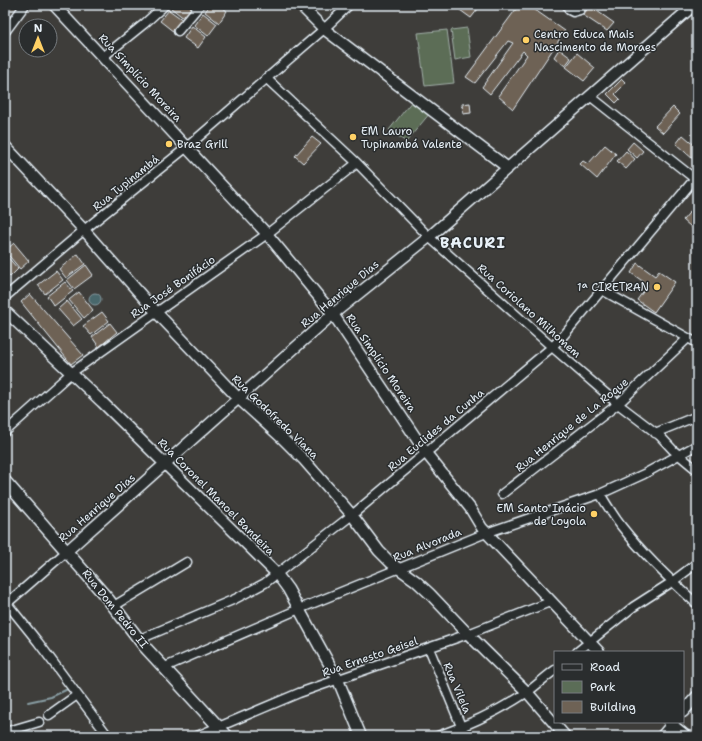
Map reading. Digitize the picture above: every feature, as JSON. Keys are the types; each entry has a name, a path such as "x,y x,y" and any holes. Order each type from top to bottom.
{"main road":[{"name":"Rua Dom Pedro II","path":"5,482 67,551 162,665 227,736"}],"street":[{"path":"5,32 25,5"},
{"name":"Rua Simplício Moreira","path":"54,5 267,234 333,314 426,453 470,508 484,531 598,651"},
{"path":"103,57 165,5"},
{"path":"178,31 200,5"},
{"path":"300,5 324,29 508,168"},
{"name":"Rua Tupinambá","path":"5,297 84,230 187,147 324,29 349,5"},
{"path":"567,5 569,10 574,12 580,10 582,5"},
{"name":"Rua Henrique Dias","path":"6,603 166,464 333,314 429,237 694,5"},
{"name":"Rua Coriolano Milhomem","path":"266,78 356,163 429,237 552,347 618,404 657,434 697,470"},
{"path":"590,96 696,178"},
{"name":"Rua Godofredo Viana","path":"5,146 84,230 157,313 239,399 283,438 352,516 379,551 421,585 527,692 554,722"},
{"name":"Rua José Bonifácio","path":"5,432 71,373 267,234 356,163"},
{"name":"Rua Euclides da Cunha","path":"142,642 252,591 277,574 352,516 552,347 564,335 696,178"},
{"path":"602,290 697,343"},
{"name":"Rua Coronel Manoel Bandeira","path":"5,311 166,464 277,574 298,606 338,680 362,736"},
{"name":"Rua Henrique de La Roque","path":"502,494 618,404 688,338"},
{"path":"657,434 697,416"},
{"name":"Rua Alvorada","path":"162,665 395,565 484,531 600,494 644,474 676,452 697,445"},
{"path":"600,494 621,526 672,582 697,604"},
{"path":"114,606 187,562"},
{"path":"578,651 633,607 672,582 697,563"},
{"name":"Rua Ernesto Geisel","path":"197,736 299,693 468,634 550,602"},
{"path":"6,603 38,642 108,736"},
{"name":"Rua Vilela","path":"429,648 465,736"},
{"path":"438,736 492,713 527,692 554,671"},
{"path":"49,715 77,695"},
{"path":"684,711 697,696"},
{"path":"5,732 39,722"},
{"name":"Rua Godofredo Viana","path":"554,723 566,736"},
{"path":"662,736 672,723 686,736"}],"shaded area":[{"path":"5,5 18,5 5,20"}],"green space":[{"path":"467,28 471,57 455,60 451,30"},
{"path":"447,30 454,83 425,86 418,33"},
{"path":"412,101 430,113 406,142 389,130"}],"water":[{"path":"93,293 97,293 101,299 97,305 93,305 89,301 89,297"}],"building":[{"path":"173,5 190,5 194,8 185,19 171,8"},
{"path":"210,5 219,5 227,11 219,23 205,12"},
{"path":"453,5 481,5 471,18"},
{"path":"519,5 528,5 565,31 513,109 498,96 527,55 523,51 490,94 482,87 513,43 508,41 475,83 466,77"},
{"path":"671,5 685,5 678,10"},
{"path":"590,6 614,23 607,31 583,15"},
{"path":"169,10 183,20 174,32 160,21"},
{"path":"203,13 217,24 208,36 194,25"},
{"path":"192,26 206,37 198,48 184,38"},
{"path":"559,49 571,58 565,66 554,57"},
{"path":"577,53 595,68 584,81 566,67"},
{"path":"622,79 626,83 615,94 620,99 616,103 607,94"},
{"path":"470,103 471,113 463,114 462,104"},
{"path":"673,107 680,114 663,133 655,126"},
{"path":"683,135 697,147 697,156 694,160 676,144"},
{"path":"312,137 321,144 303,163 295,156"},
{"path":"633,142 643,151 637,158 627,149"},
{"path":"605,145 616,154 597,179 580,164 583,161 588,164"},
{"path":"626,151 635,159 626,169 617,161"},
{"path":"693,208 697,211 697,232 683,220"},
{"path":"14,243 29,261 20,269 5,251"},
{"path":"5,254 18,269 10,277 5,272"},
{"path":"78,254 85,264 66,278 59,269"},
{"path":"637,263 655,276 659,271 675,282 654,312 637,300 648,285 631,273"},
{"path":"86,265 93,275 74,289 67,280"},
{"path":"56,271 63,280 45,294 38,285"},
{"path":"65,282 73,291 54,306 47,296"},
{"path":"79,292 93,310 84,318 69,300"},
{"path":"30,294 83,355 71,364 21,302"},
{"path":"67,301 82,319 73,326 58,309"},
{"path":"102,312 109,321 91,335 83,326"},
{"path":"110,323 117,332 99,347 92,337"}],"waterway":[{"path":"28,702 51,697 70,688"}],"place":[{"name":"Centro Educa Mais Nascimento de Moraes","path":"526,40"},
{"name":"EM Lauro Tupinambá Valente","path":"353,137"},
{"name":"Braz Grill","path":"169,144"},
{"name":"1ª CIRETRAN","path":"657,287"},
{"name":"EM Santo Inácio de Loyola","path":"594,514"}],"district":[{"name":"BACURI","path":"473,243"}]}
